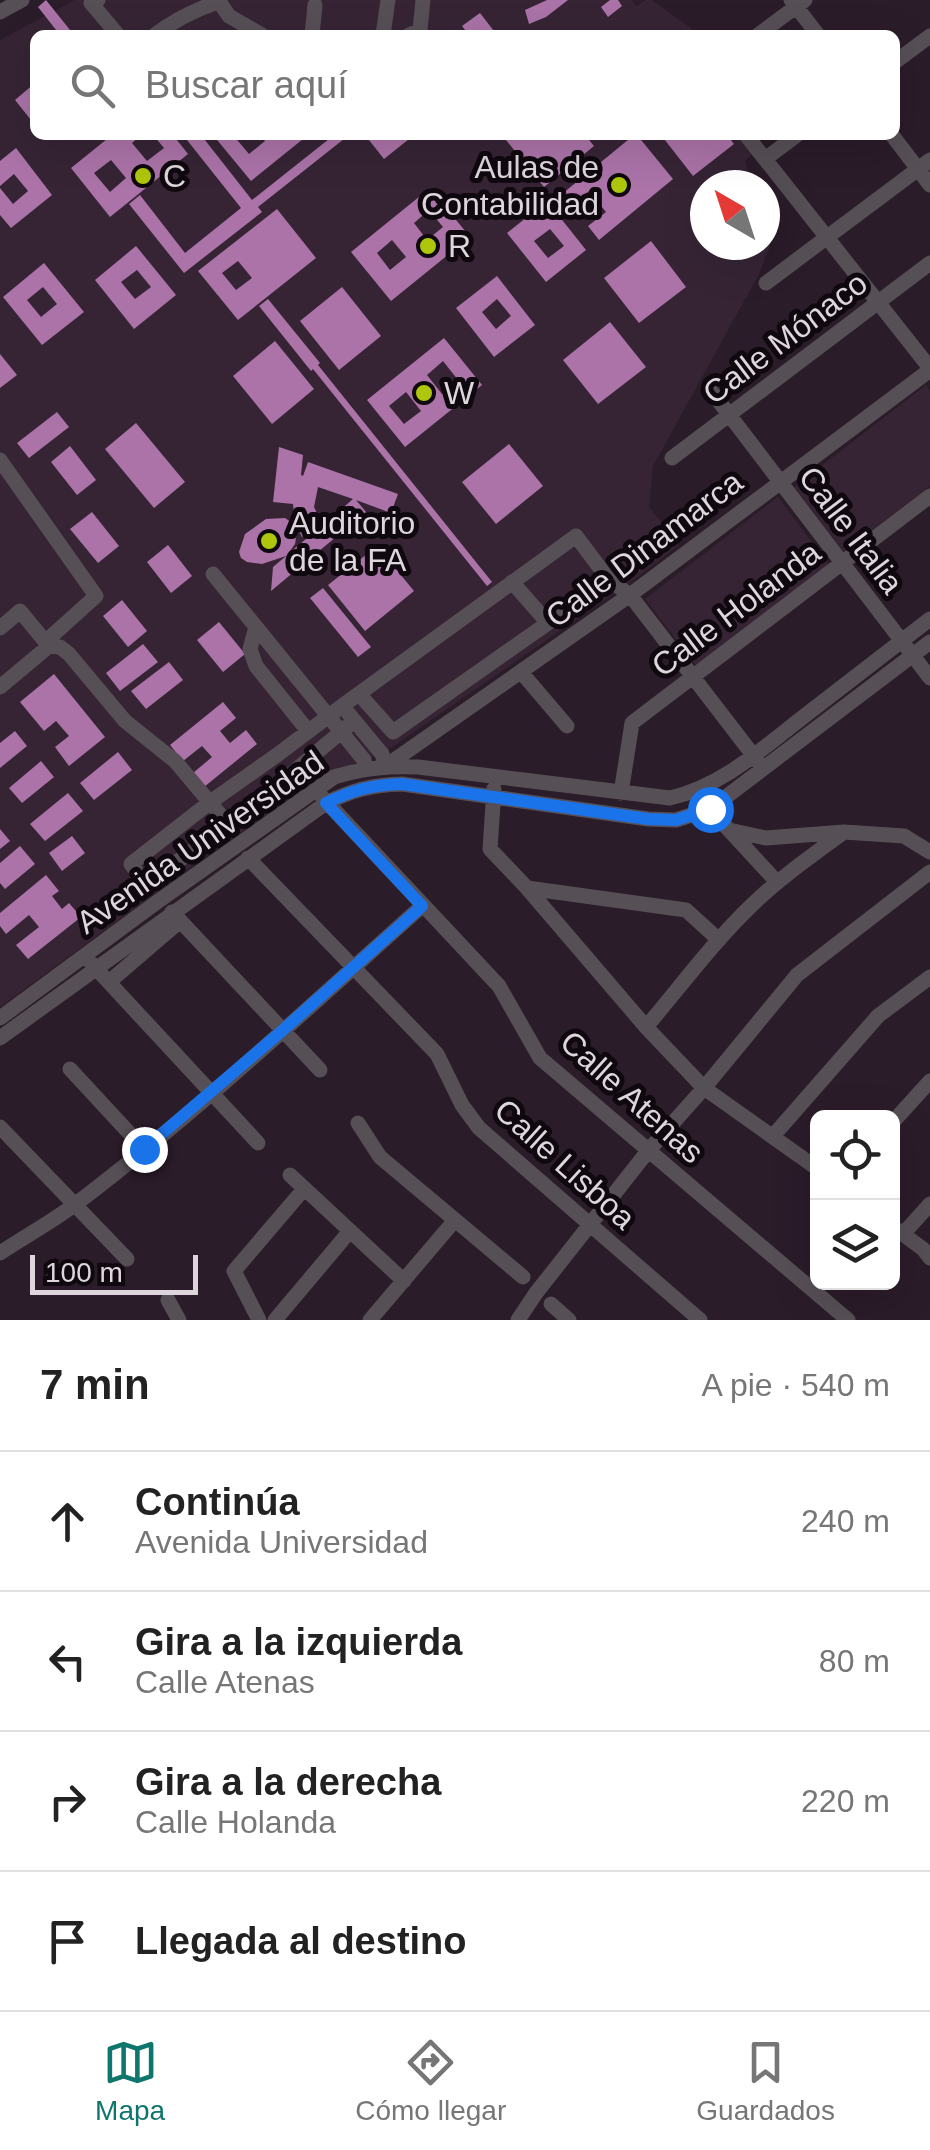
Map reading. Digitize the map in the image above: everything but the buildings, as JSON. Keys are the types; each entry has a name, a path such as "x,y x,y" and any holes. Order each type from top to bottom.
{"street":[{"path":"0,12 22,0"},
{"path":"98,0 92,3 114,30"},
{"path":"384,30 388,0"},
{"path":"420,30 423,0"},
{"path":"161,30 218,1 230,16 254,30"},
{"path":"764,30 797,2 815,30"},
{"path":"312,30 314,5"},
{"path":"900,58 930,36"},
{"path":"750,140 930,369"},
{"path":"765,159 790,140"},
{"path":"898,140 924,164 930,185"},
{"path":"766,282 924,164"},
{"name":"Calle Mónaco","path":"672,458 930,264"},
{"name":"Calle Dinamarca","path":"386,766 630,595 930,369"},
{"name":"Calle Italia","path":"708,386 930,678"},
{"path":"0,460 96,596 0,687"},
{"name":"Calle Holanda","path":"621,793 632,722 930,496"},
{"path":"157,902 131,864 576,536 609,580 630,595 759,762"},
{"path":"212,574 335,711 354,720 382,754 386,766"},
{"path":"360,694 392,732 609,580"},
{"path":"512,582 548,624"},
{"path":"0,628 20,611 47,644 60,646 70,654 126,721 176,761 228,824"},
{"name":"Avenida Universidad","path":"0,1018 157,902 320,796 372,785 402,784 648,819 676,820 710,809 759,762 930,619"},
{"path":"256,627 250,648 256,666 308,732"},
{"name":"Avenida Universidad","path":"0,1038 176,916 320,796 334,777 386,766 670,798 693,793 759,762 930,642"},
{"path":"522,672 567,726"},
{"path":"335,711 340,732 364,760 365,768"},
{"path":"146,884 293,774 354,720"},
{"path":"277,756 293,774"},
{"path":"496,777 490,849 704,1088 810,1163"},
{"name":"Calle Atenas","path":"320,796 499,986 540,1058 848,1320"},
{"path":"710,809 777,882"},
{"path":"729,830 766,838 844,832 904,836 930,852"},
{"path":"646,1027 719,940 777,882 844,832"},
{"name":"Calle Lisboa","path":"248,858 437,1054 478,1128 700,1320"},
{"path":"518,1320 648,1151 797,975 930,872"},
{"path":"527,888 686,910 719,940"},
{"path":"2,1249 75,1205 144,1149 422,906"},
{"path":"176,916 320,1070"},
{"name":"Avenida Universidad","path":"109,982 176,916"},
{"path":"84,956 258,1143"},
{"path":"773,1136 878,1016 930,976"},
{"path":"70,1070 144,1149"},
{"path":"900,1114 930,1081"},
{"path":"358,1123 380,1157 522,1277"},
{"path":"0,1126 127,1259"},
{"path":"290,1175 404,1281"},
{"path":"259,1320 234,1271 304,1188"},
{"path":"900,1228 930,1204"},
{"path":"370,1320 455,1220"},
{"path":"275,1320 350,1231"},
{"path":"900,1232 930,1258"},
{"path":"168,1300 179,1320"},
{"path":"552,1304 569,1320"}],"shaded area":[{"path":"75,0 632,0 637,6 652,0 693,30 30,30 30,140 745,140 754,153 745,160 748,170 690,170 690,260 764,260 653,466 649,507 679,545 382,754 328,773 195,864 0,1007 0,40"},
{"path":"926,385 930,390 930,486 844,552 794,487"},
{"path":"778,497 829,565 696,666 645,599"}],"place":[{"name":"C","path":"143,176"},
{"name":"Aulas de Contabilidad","path":"619,185"},
{"name":"R","path":"428,246"},
{"name":"W","path":"424,393"},
{"name":"Auditorio de la FA","path":"269,541"}],"route":[{"path":"144,1149 422,906 326,803 372,785 402,784 648,819 676,820 710,809"}]}
